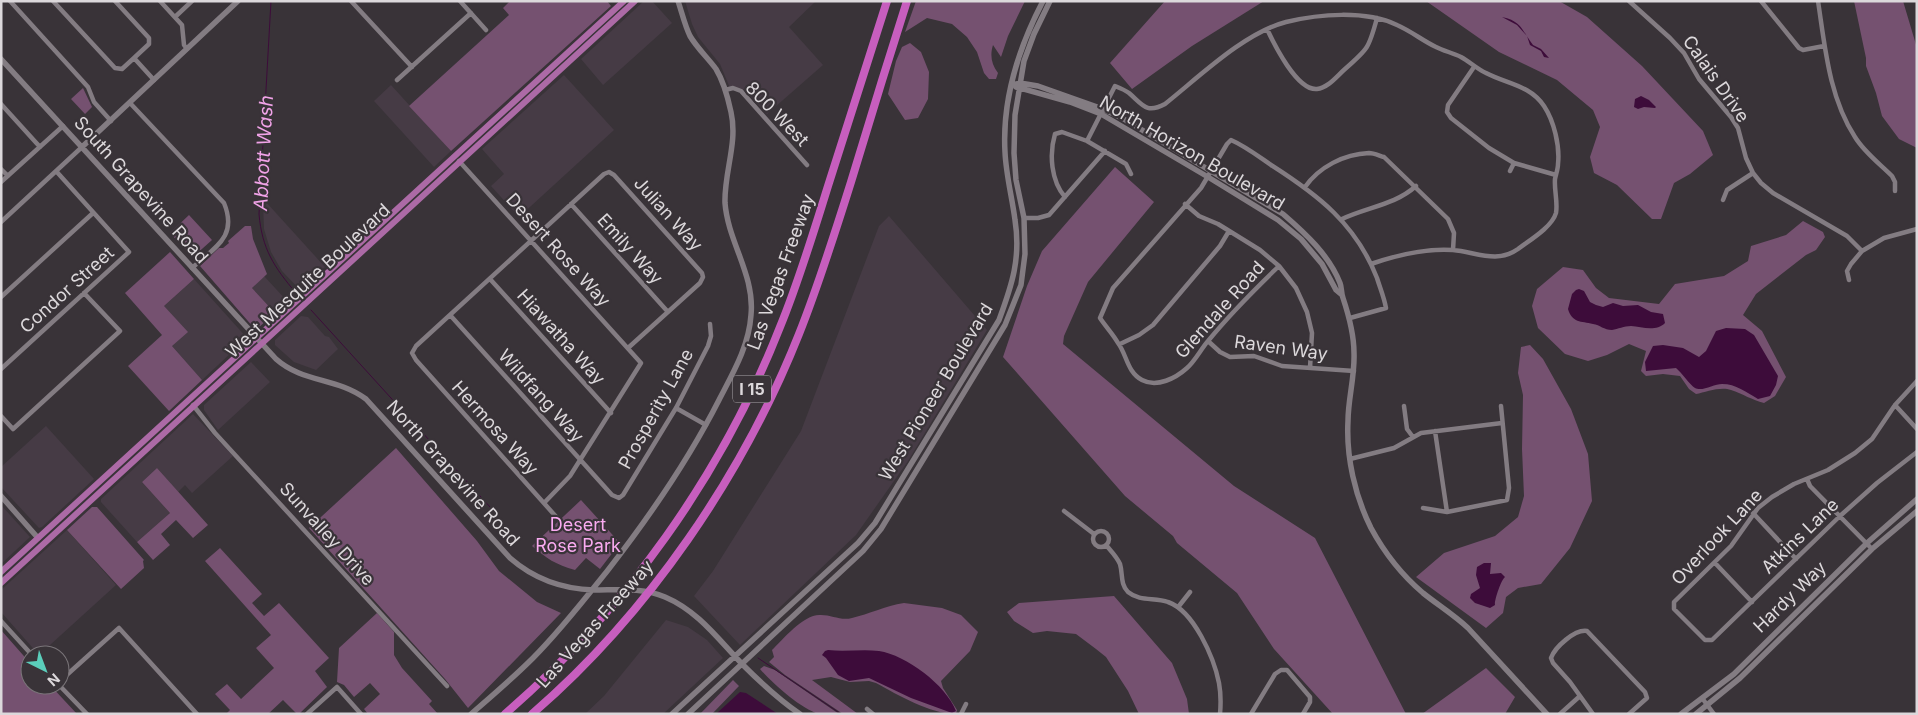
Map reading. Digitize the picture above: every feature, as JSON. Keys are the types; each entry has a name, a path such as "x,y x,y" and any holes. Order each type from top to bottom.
{"highway":[{"name":"Las Vegas Freeway","path":"505,714 572,650 606,614 645,566 694,494 733,428 758,379 780,328 804,263 887,1"},
{"name":"Las Vegas Freeway","path":"532,714 587,660 661,576 693,532 751,438 799,334 823,269 907,1"}],"main road":[{"path":"82,147 238,1"},
{"name":"West Mesquite Boulevard","path":"1,572 159,433 194,406 358,245 624,1"},
{"name":"West Mesquite Boulevard","path":"1,583 159,433 189,400 363,251 636,1"},
{"path":"471,714 533,658 583,601 666,492 706,425 742,353 750,327 752,313 750,285 728,220 725,204 725,190 734,133 732,114 725,90 716,70 691,37 678,1"},
{"name":"West Pioneer Boulevard","path":"672,714 858,543 875,523 999,320 1012,284 1017,256 1016,221 1008,182 1005,151 1006,112 1018,59 1028,30 1042,1"},
{"name":"West Pioneer Boulevard","path":"688,714 863,551 881,529 1005,325 1021,285 1025,254 1024,218 1016,180 1014,153 1015,116 1024,61 1034,34 1050,1"},
{"name":"South Grapevine Road","path":"1,59 259,341"},
{"name":"North Horizon Boulevard","path":"1012,85 1038,86 1122,118 1210,174 1282,214 1306,234 1327,260 1341,285 1342,295 1350,318 1354,353 1354,371 1347,423 1350,459 1359,498 1371,528 1386,552 1404,574 1422,592 1468,628 1547,714"},
{"path":"358,245 363,251"},
{"name":"North Grapevine Road","path":"259,341 284,366 293,372 345,386 366,399 510,558 521,567 537,577 567,588 632,590 666,597 685,607 702,620 773,695 800,714"},
{"path":"1,496 44,543"},
{"name":"Hardy Way","path":"1681,714 1734,674 1867,543 1917,499"},
{"name":"Hardy Way","path":"1696,714 1740,678 1872,549 1917,511"}],"street":[{"path":"10,1 88,87 94,102 111,121"},
{"path":"54,1 115,68 122,69 148,44 149,38 115,1"},
{"path":"160,1 182,25 184,45 187,49"},
{"path":"175,18 192,1"},
{"path":"351,1 412,67"},
{"path":"460,1 486,30"},
{"name":"Calais Drive","path":"1628,1 1684,53 1700,79 1731,117 1738,128 1746,158 1753,173 1761,183 1773,193 1848,236 1862,251"},
{"path":"1761,1 1798,48 1803,50 1824,46"},
{"path":"1818,1 1824,46 1831,78 1845,118 1860,145 1892,176 1895,182 1895,191"},
{"path":"397,80 471,13"},
{"path":"1087,141 1115,86 1128,92 1148,109 1157,108 1165,104 1254,34 1301,19 1347,15 1364,15 1395,24 1461,58 1491,76 1517,84 1532,93 1544,105 1552,121 1557,148 1556,212 1552,221 1517,250 1502,256 1487,256 1453,250 1421,252 1392,257 1371,264"},
{"path":"1266,29 1285,63 1308,86 1316,89 1326,86 1365,51 1371,42 1377,18"},
{"path":"134,58 154,80"},
{"path":"1474,67 1448,105 1447,112 1451,118 1489,148 1514,163 1556,175"},
{"name":"800 West","path":"725,90 733,88 741,91 807,165"},
{"path":"130,103 224,203 229,216 228,228 223,240 192,268"},
{"path":"1,104 40,147"},
{"path":"1,182 63,126"},
{"path":"1064,197 1055,183 1053,161 1055,134 1062,132 1087,141 1126,164 1131,174"},
{"path":"1229,231 1220,246 1153,325 1139,335 1120,344 1100,318 1113,288 1210,174 1231,140 1305,187 1342,219 1371,264 1386,308 1350,318"},
{"path":"1,222 82,147"},
{"path":"1024,218 1038,218 1049,215 1105,151"},
{"path":"1305,187 1313,175 1323,168 1346,158 1370,153 1384,157 1448,218 1454,233 1453,250"},
{"name":"Desert Rose Way","path":"455,156 641,363 611,413"},
{"path":"1510,171 1514,163"},
{"path":"1,169 8,176"},
{"path":"1,298 93,212 56,172"},
{"name":"Julian Way","path":"571,204 604,174 609,172 614,175 696,266 702,273 703,277 700,282 668,312"},
{"path":"1722,200 1727,190 1753,173"},
{"path":"1342,219 1356,212 1392,202 1408,194 1416,186"},
{"path":"450,315 571,204"},
{"name":"Emily Way","path":"571,204 668,312"},
{"path":"1185,204 1199,216 1229,231 1260,250 1279,266 1296,288 1307,312 1312,333 1310,368"},
{"name":"Condor Street","path":"1,369 129,252 93,212"},
{"path":"1849,280 1847,272 1862,251 1884,238 1917,229"},
{"name":"Glendale Road","path":"1120,344 1134,375 1144,381 1155,384 1172,379 1188,368 1208,341 1246,297 1279,266"},
{"name":"Hiawatha Way","path":"490,278 611,413"},
{"path":"1,416 13,429 120,331 84,293"},
{"path":"628,348 668,312"},
{"name":"Hermosa Way","path":"450,315 416,346 412,353 416,360 559,520"},
{"name":"Wildfang Way","path":"450,315 612,495"},
{"name":"Prosperity Lane","path":"612,495 619,498 623,495 676,408 708,346 711,336 710,324"},
{"name":"Raven Way","path":"1208,341 1220,352 1230,357 1254,356 1282,366 1354,371"},
{"name":"Overlook Lane","path":"1705,640 1674,609 1674,602 1731,546 1753,513 1772,497 1807,478 1828,470 1866,444 1884,424 1895,404 1917,381"},
{"name":"Sunvalley Drive","path":"189,400 217,435 447,686"},
{"path":"1895,404 1917,429"},
{"path":"1404,406 1407,429 1413,437"},
{"path":"1423,508 1447,512 1507,500 1508,488 1501,406"},
{"path":"676,408 706,425"},
{"path":"544,503 564,483 611,413"},
{"path":"1350,459 1394,448 1421,433 1502,423"},
{"path":"1435,431 1447,512"},
{"name":"Atkins Lane","path":"1705,640 1712,640 1840,516 1877,483 1917,452"},
{"path":"1807,478 1810,486 1872,549"},
{"path":"1064,510 1094,534"},
{"path":"1753,513 1796,559"},
{"path":"1102,530 1107,533 1109,538 1106,545 1101,548 1094,544 1092,539 1094,534 1102,530"},
{"path":"1106,545 1117,557 1121,565 1122,583 1127,591 1142,599 1158,599 1179,606 1195,625 1219,682 1221,695 1220,714"},
{"path":"1715,563 1752,602"},
{"path":"1179,606 1190,592"},
{"path":"1,621 23,645"},
{"path":"70,672 119,628 197,714"},
{"path":"1593,714 1551,658 1553,653 1575,632 1581,630 1587,631 1645,692 1646,698 1628,714"},
{"path":"1251,714 1275,674 1281,670 1287,670 1310,697 1310,702 1303,714"},
{"path":"307,714 337,687 361,714"},
{"path":"68,695 86,714"},
{"path":"1560,714 1580,696"},
{"path":"1702,698 1714,714"},
{"path":"961,714 966,704"},
{"path":"867,709 873,714"}],"shaded area":[{"path":"644,1 652,1 672,23 603,85 581,59"},
{"path":"685,1 816,1 789,27 823,65 767,114 744,89 740,93 730,88 720,64 698,37"},
{"path":"1502,17 1518,24 1526,35 1517,25"},
{"path":"1527,37 1533,45 1541,49 1549,58 1544,57 1541,51 1530,45"},
{"path":"564,75 614,130 519,217 491,186 504,174 482,149"},
{"path":"391,85 451,151 434,167 374,101"},
{"path":"1641,96 1649,100 1656,107 1638,109 1634,107 1635,99"},
{"path":"263,202 266,202 325,267 300,290 282,271 271,252 264,229"},
{"path":"889,216 987,330 908,461 856,535 740,645 694,596 713,571 801,431 879,226"},
{"path":"264,276 288,302 275,313 252,288"},
{"path":"194,279 247,338 202,380 172,346 164,306"},
{"path":"1579,289 1584,291 1590,302 1596,305 1603,307 1613,303 1623,306 1638,305 1651,312 1663,314 1665,323 1653,328 1626,326 1612,330 1577,321 1572,317 1568,309 1572,294"},
{"path":"301,316 308,317 325,336 329,337 338,349 316,370 294,362 275,345 275,340"},
{"path":"1726,328 1745,329 1754,335 1778,376 1770,396 1758,399 1741,389 1727,384 1698,389 1676,368 1646,371 1645,362 1653,346 1663,345 1683,348 1699,357 1706,351 1716,331"},
{"path":"251,362 270,382 218,430 204,410 204,405"},
{"path":"193,414 233,456 192,493 185,485 178,492 157,468 142,482 170,513 137,542 101,502 101,499"},
{"path":"46,426 94,479 39,528 1,487 1,467"},
{"path":"1,505 30,537 1,564"},
{"path":"67,530 116,585 50,645 30,645 1,612 1,590"},
{"path":"1484,563 1491,563 1490,574 1501,573 1505,577 1498,591 1495,605 1490,608 1475,603 1470,598 1471,594 1480,588 1476,575 1477,567"},
{"path":"666,620 688,627 707,640 723,658 663,714 585,714 604,696"},
{"path":"828,650 879,651 901,658 924,673 944,691 956,711 952,713 911,698 869,678 849,681 838,675 822,655"},
{"path":"740,692 746,693 778,714 716,714"}],"green space":[{"path":"510,1 607,1 611,6 451,151 409,106 509,15 503,8"},
{"path":"916,1 1025,1 1008,36 1001,57 993,45 991,56 998,73 996,79 989,79 984,73 977,52 967,37 952,24 927,18 905,32"},
{"path":"1165,1 1264,1 1192,46 1132,89 1110,63"},
{"path":"1426,1 1559,1 1587,17 1642,66 1703,131 1713,155 1690,174 1674,183 1661,219 1652,219 1617,185 1594,173 1590,157 1600,127 1593,110 1557,80 1499,52"},
{"path":"1854,1 1903,1 1917,48 1917,148 1899,139 1882,116 1866,66"},
{"path":"910,43 921,52 929,72 928,99 918,118 905,120 888,94 896,61 902,47"},
{"path":"83,88 92,107 85,114 71,99"},
{"path":"1115,167 1154,202 1088,282 1064,336 1063,344 1234,486 1315,538 1406,714 1333,714 1274,649 1237,593 1125,496 1003,357 1027,286 1042,251"},
{"path":"189,215 212,240 193,257 170,233"},
{"path":"1803,221 1823,232 1825,237 1816,250 1806,255 1756,294 1743,315 1762,331 1786,377 1775,396 1764,403 1727,389 1696,394 1689,389 1680,376 1663,374 1646,376 1641,371 1646,351 1629,344 1607,355 1588,361 1565,354 1538,328 1532,306 1537,289 1563,267 1583,270 1596,288 1609,298 1659,304 1675,284 1724,276 1748,261 1751,246 1786,235"},
{"path":"245,226 251,226 253,239 267,274 252,288 275,313 258,328 254,328 200,266 219,248 223,248 229,243 228,241"},
{"path":"170,252 194,279 164,306 188,332 172,346 202,380 169,411 128,366 162,335 125,293"},
{"path":"1530,345 1543,359 1571,409 1588,454 1592,501 1570,548 1541,584 1518,588 1506,597 1503,613 1486,628 1416,577 1444,553 1495,536 1518,517 1524,496 1522,449 1523,395 1518,373 1521,347"},
{"path":"396,448 477,541 499,571 537,602 561,613 468,708 445,679 309,528"},
{"path":"157,468 208,525 193,538 176,520 161,534 170,545 153,560 137,542 170,513 142,482"},
{"name":"Desert Rose Park","path":"581,500 620,543 600,569 586,558 575,570 562,566 532,546"},
{"path":"92,507 97,507 144,560 144,568 121,589 67,530"},
{"path":"220,548 262,594 252,603 264,616 279,603 329,658 315,671 327,687 299,714 283,700 268,714 226,714 230,710 215,694 227,684 241,699 274,668 256,648 271,635 205,561"},
{"path":"1114,596 1172,663 1187,699 1189,714 1139,714 1128,691 1106,657 1096,649 1076,634 1047,631 1033,633 1014,621 1007,612 1019,603"},
{"path":"904,603 942,608 961,615 978,632 970,651 941,681 943,688 957,710 956,714 925,707 869,681 850,682 831,677 812,680 858,714 843,714 769,662 774,657 772,650 801,622 808,618 821,615 848,619"},
{"path":"377,613 394,632 394,655 402,668 432,701 429,704 438,714 368,714 364,709 380,694 370,683 354,697 344,685 337,682 339,648"},
{"path":"1,630 20,652 20,695 59,695 77,714 3,714 1,712"},
{"path":"764,666 775,670 839,714 819,714 804,707 787,695 765,675 760,669"},
{"path":"1486,668 1515,697 1505,714 1422,714"},
{"path":"733,680 739,686 712,714 700,714"}],"waterway":[{"name":"Abbott Wash","path":"271,1 259,214 263,237 270,257 281,275 296,293"},
{"name":"Abbott Wash","path":"311,310 490,507"},
{"name":"Abbott Wash","path":"758,658 841,714"}]}
